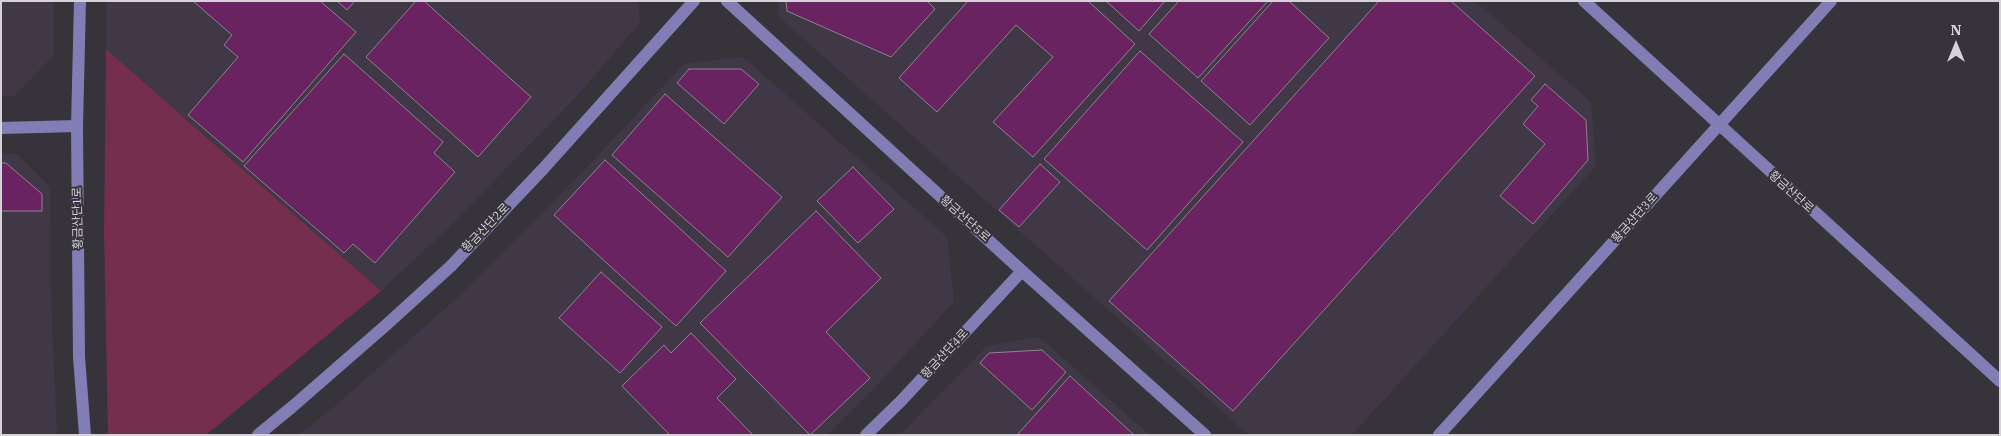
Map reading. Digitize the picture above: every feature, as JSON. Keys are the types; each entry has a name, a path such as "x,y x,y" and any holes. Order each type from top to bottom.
{"street":[{"name":"황금산단1로","path":"80,1 77,126 79,357 85,435"},
{"name":"황금산단2로","path":"258,435 364,345 451,266 543,169 694,1"},
{"name":"황금산단5로","path":"727,1 1022,271 1205,435"},
{"name":"황금산단로","path":"1584,1 2000,381"},
{"name":"황금산단3로","path":"1439,435 1832,1"},
{"path":"1,128 77,126"},
{"name":"황금산단4로","path":"866,435 901,401 1022,271"}],"shaded area":[{"path":"1,1 54,1 54,55 14,96 1,96"},
{"path":"106,1 638,1 640,23 576,97 448,228 381,291 106,49"},
{"path":"778,1 1475,1 1591,102 1596,166 1352,435 1249,435 779,17"},
{"path":"106,49 381,291 206,435 108,434 104,234"},
{"path":"743,57 947,237 954,302 877,385 827,435 298,435 334,407 457,298 568,187 685,63"},
{"path":"1,154 17,154 50,187 51,296 57,435 1,435"},
{"path":"1039,337 1150,435 900,435 987,346"}],"building":[{"path":"193,1 320,1 356,32 243,162 188,115 238,57 224,45 232,35"},
{"path":"337,1 355,1 347,10"},
{"path":"416,1 424,1 531,97 478,157 366,57"},
{"path":"786,1 927,1 935,9 891,57 787,11"},
{"path":"968,1 1088,1 1135,44 1033,157 993,122 1053,57 1016,25 937,112 899,78"},
{"path":"1106,1 1165,1 1139,31"},
{"path":"1179,1 1268,1 1198,78 1149,34"},
{"path":"1273,1 1289,1 1329,38 1250,125 1201,81"},
{"path":"1379,1 1451,1 1535,76 1233,411 1109,301"},
{"path":"1140,51 1243,142 1147,250 1044,159"},
{"path":"344,54 443,142 434,153 455,172 375,263 353,244 344,253 244,166"},
{"path":"689,69 741,69 759,84 724,124 677,83"},
{"path":"1545,84 1586,120 1588,160 1533,224 1500,196 1545,144 1523,124 1538,106 1531,100"},
{"path":"665,94 782,197 728,257 612,155"},
{"path":"605,160 726,271 676,326 554,215"},
{"path":"1,163 6,163 42,194 42,211 1,211"},
{"path":"1040,164 1060,182 1019,227 999,210"},
{"path":"853,167 894,209 858,243 817,201"},
{"path":"816,211 881,278 826,332 870,378 810,435 700,323"},
{"path":"601,272 662,327 620,373 559,318"},
{"path":"691,333 736,379 717,398 753,435 670,435 622,386 664,345 671,353"},
{"path":"1042,350 1066,372 1032,410 980,363 989,353"},
{"path":"1070,376 1133,434 1017,435"}]}
